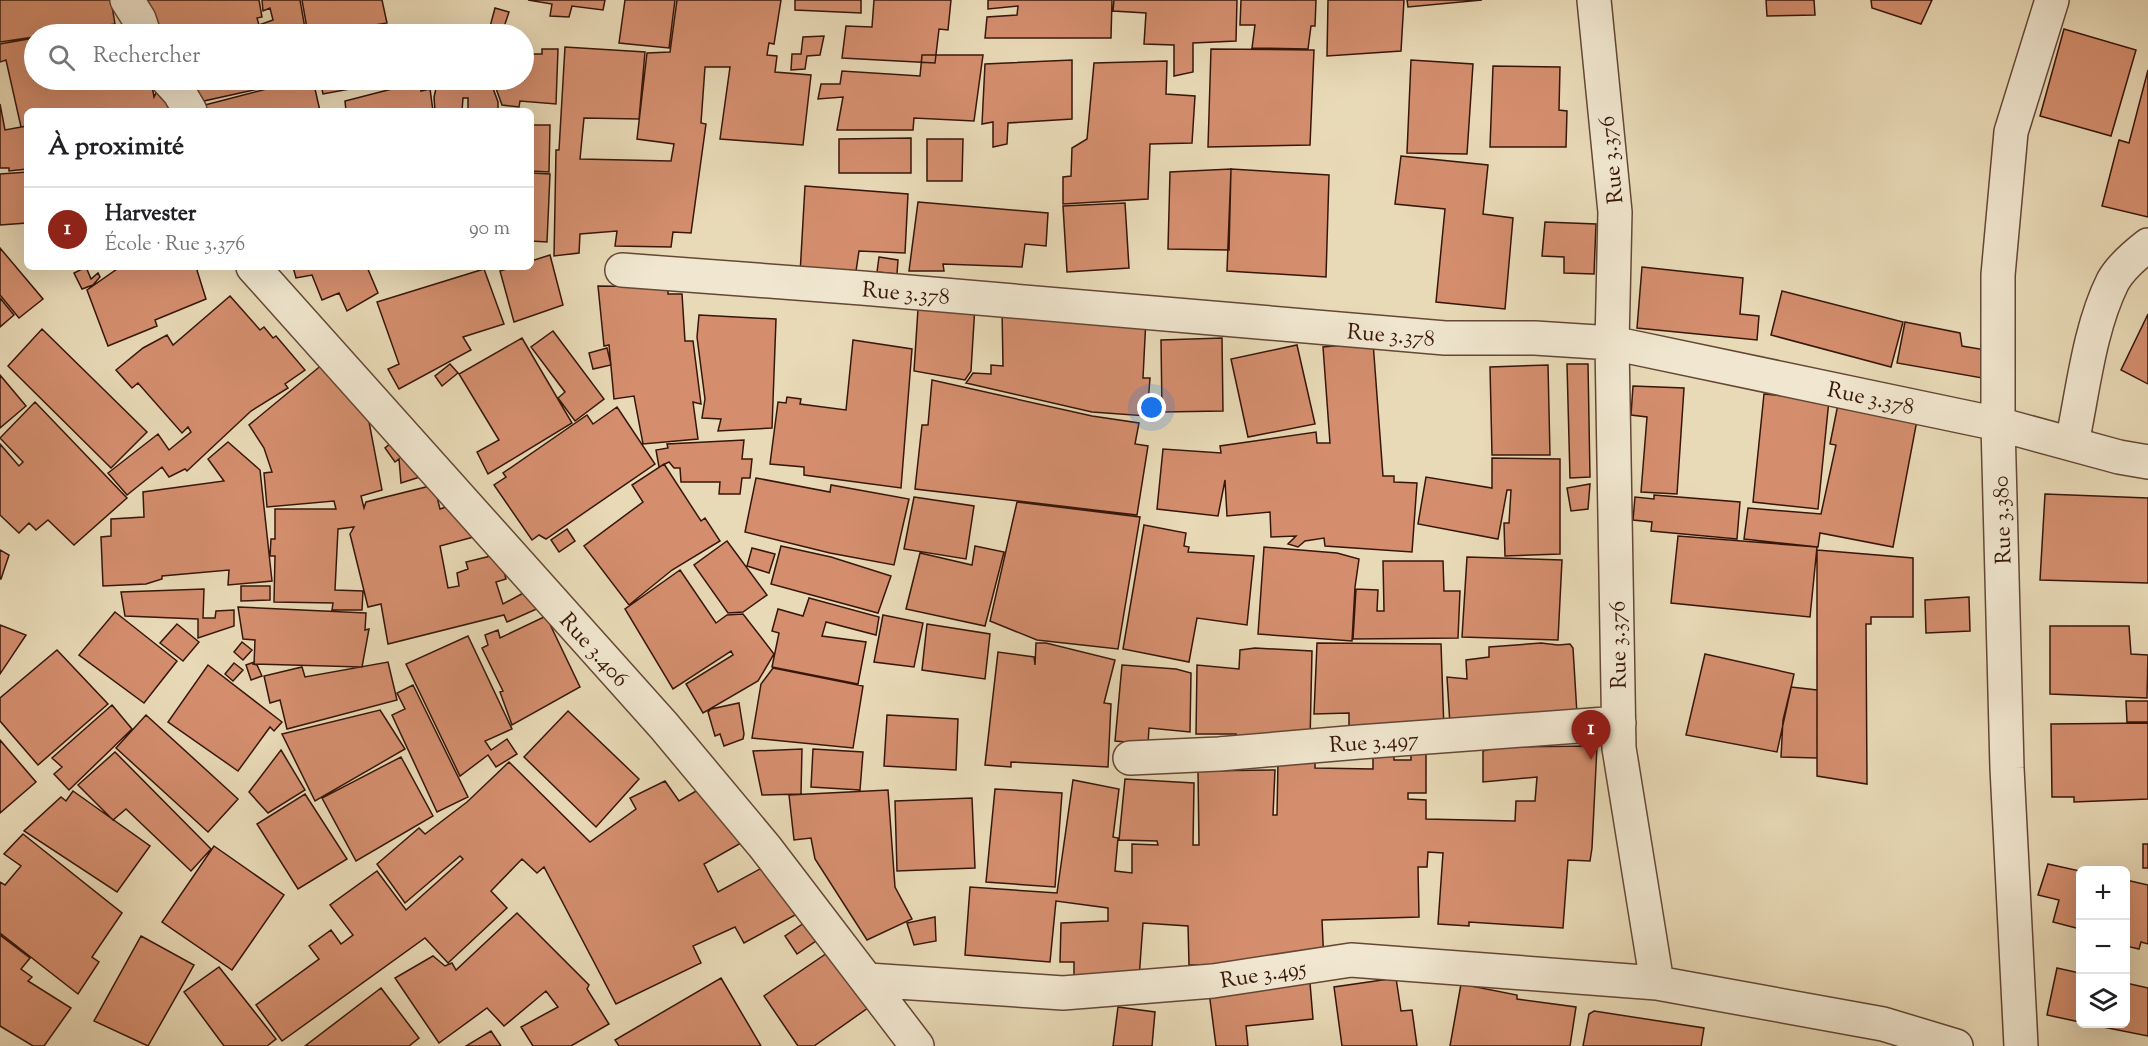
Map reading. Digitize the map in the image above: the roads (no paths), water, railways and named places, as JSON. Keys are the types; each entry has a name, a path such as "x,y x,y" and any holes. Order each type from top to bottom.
{"street":[{"path":"127,0 141,24"},
{"name":"Rue 3.376","path":"1594,0 1615,213 1612,343 1619,748 1658,983"},
{"name":"Rue 3.380","path":"2020,1046 2007,768 1998,424 1998,274 2011,132 2052,0"},
{"path":"177,90 188,108"},
{"path":"2072,443 2097,322 2114,280 2132,257 2148,245"},
{"name":"Rue 3.406","path":"256,270 664,726 765,847 917,1046"},
{"name":"Rue 3.378","path":"622,270 862,288 1445,338 1535,338 1612,343 1998,424 2119,457 2148,462"},
{"name":"Rue 3.497","path":"1130,758 1219,754 1359,741 1619,723"},
{"name":"Rue 3.495","path":"868,980 1063,993 1213,981 1351,960 1658,983"},
{"path":"1658,983 1883,1024 1956,1046"}],"place":[{"name":"Harvester","path":"1591,760"}]}
